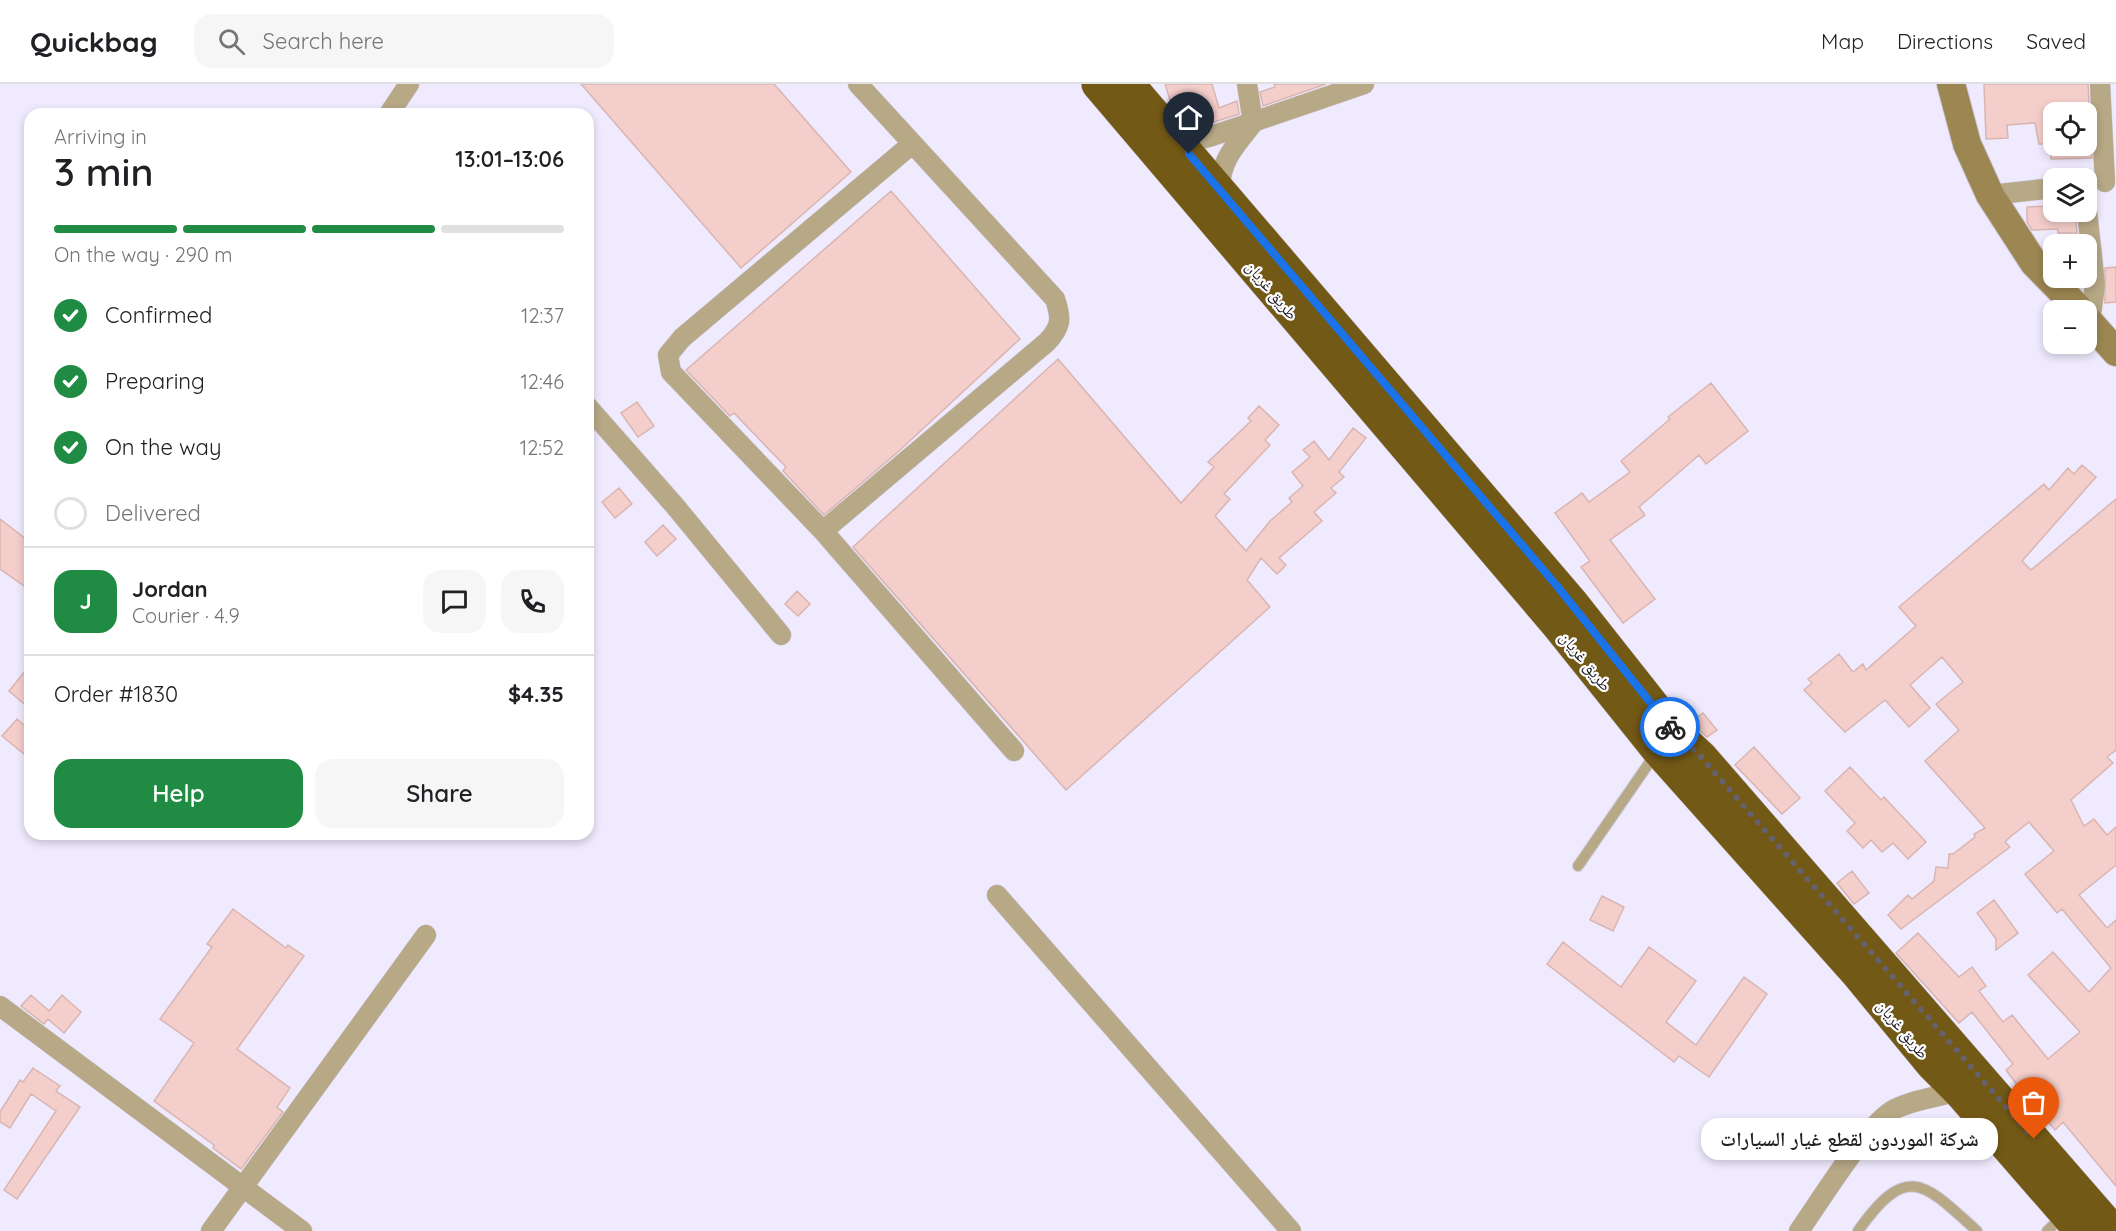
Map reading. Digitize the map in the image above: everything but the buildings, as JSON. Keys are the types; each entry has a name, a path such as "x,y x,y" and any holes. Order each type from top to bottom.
{"highway":[{"name":"طريق غريان","path":"1098,84 1557,624 1666,741 1701,757 1973,1087 2070,1218 2113,1231"},
{"name":"طريق غريان","path":"1128,84 1572,603 1666,741"}],"street":[{"path":"393,108 409,84"},
{"path":"823,531 1047,342 1058,330 1061,316 1055,299 858,84"},
{"path":"1220,189 1221,172 1226,156 1253,123 1247,84"},
{"path":"1173,137 1197,140 1364,84"},
{"path":"1951,84 1967,144 1990,195 2034,263 2069,300"},
{"path":"2100,84 2103,182"},
{"path":"912,144 682,338 668,355 671,372 823,531 1014,751"},
{"path":"1990,195 2043,189"},
{"path":"2088,222 2095,285 2090,300"},
{"path":"2097,331 2116,352"},
{"path":"594,414 675,506 781,635"},
{"path":"997,895 1291,1231"},
{"path":"211,1231 426,935"},
{"path":"0,1006 131,1101 302,1231"},
{"path":"1798,1231 1874,1126 1892,1110 1911,1102 1973,1087"}],"lane":[{"path":"1578,866 1666,741"},
{"path":"1858,1231 1878,1203 1893,1191 1908,1187 1923,1187 1977,1231"}],"way so far":[{"path":"1670,727 1701,757 2034,1139"}],"place":[{"name":"شركة الموردون لقطع غيار السيارات","path":"2034,1139"}],"route":[{"path":"1189,154 1572,603 1670,727"}]}
